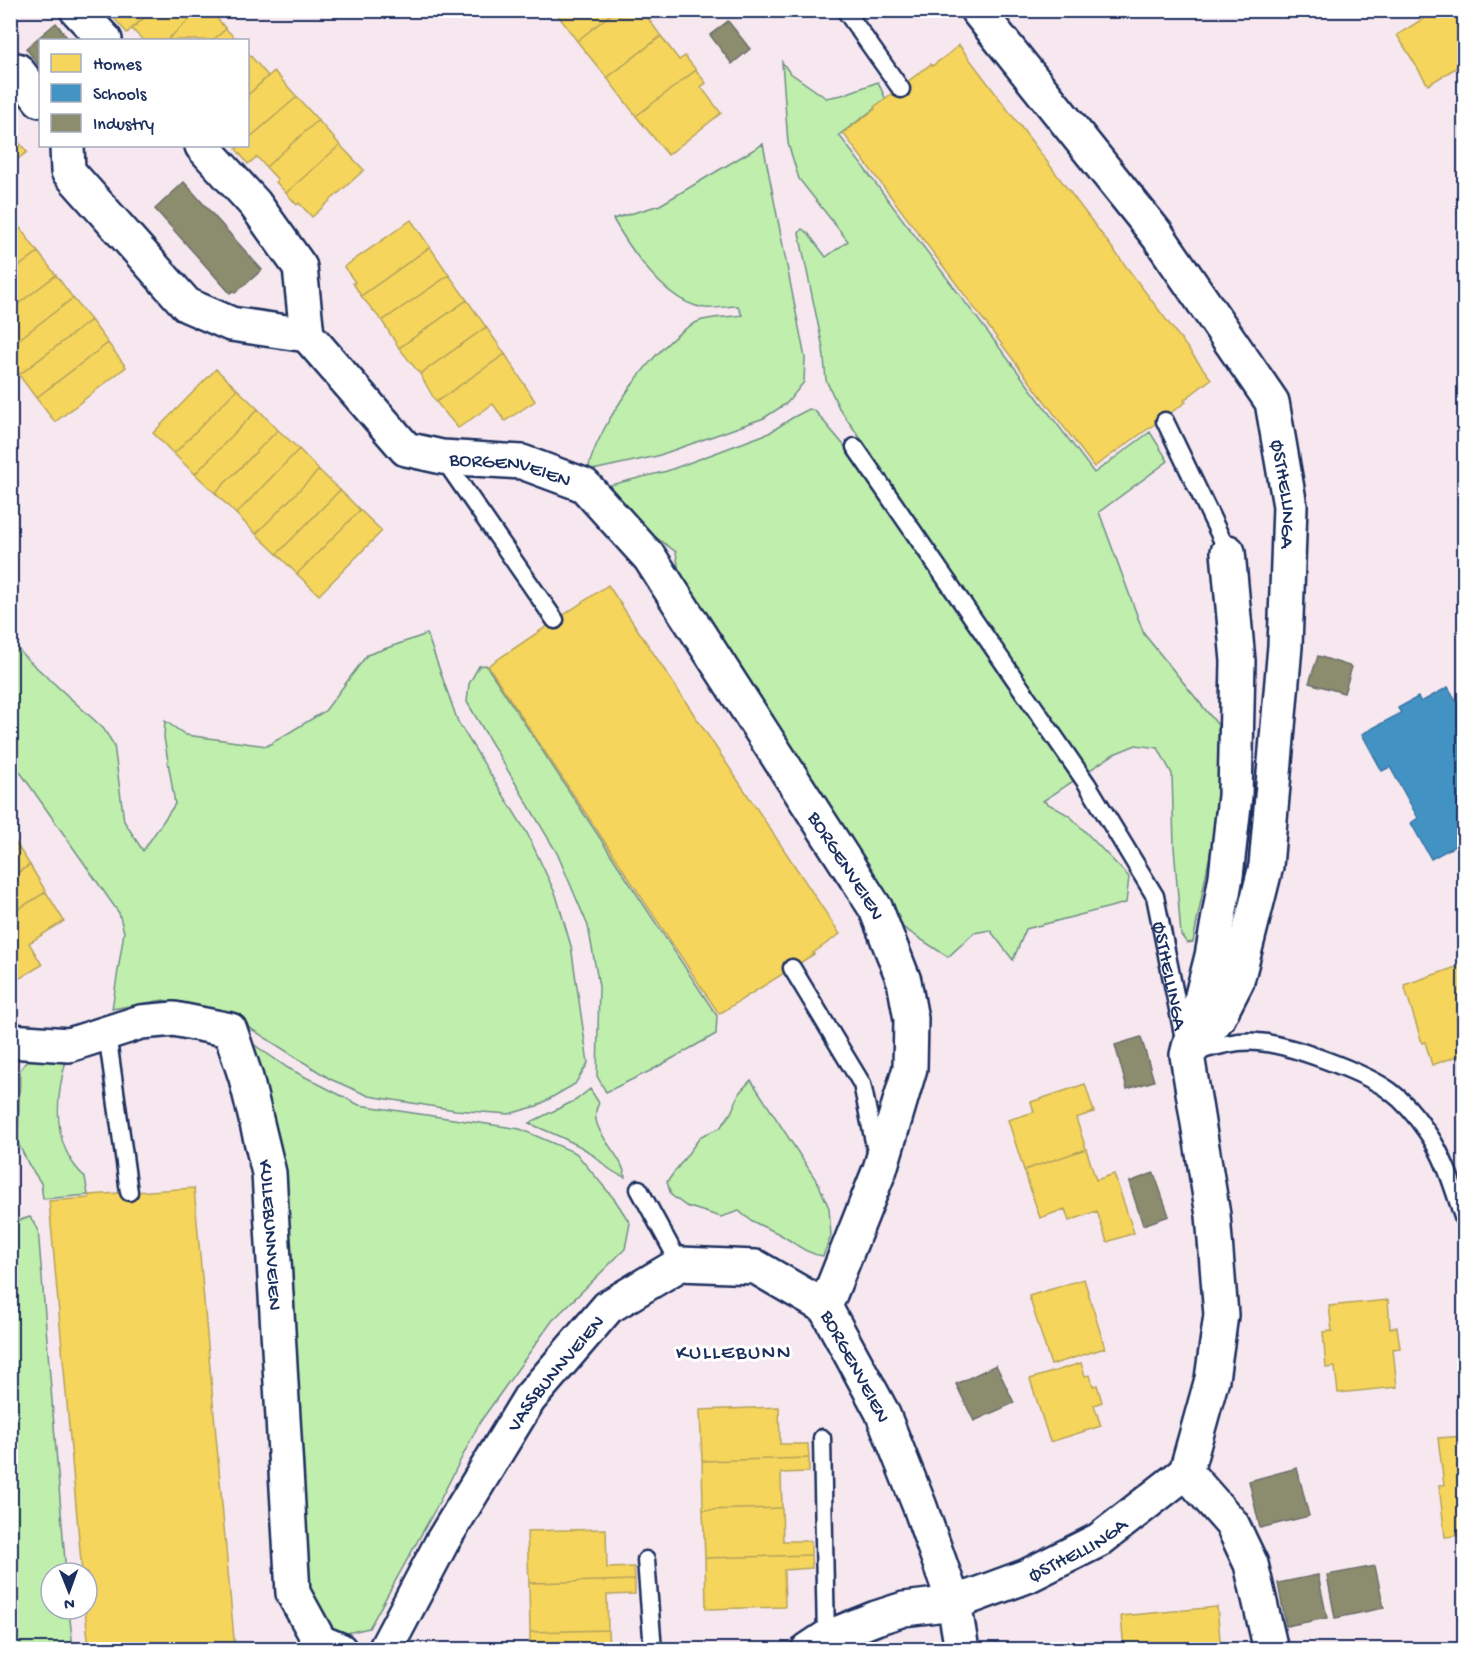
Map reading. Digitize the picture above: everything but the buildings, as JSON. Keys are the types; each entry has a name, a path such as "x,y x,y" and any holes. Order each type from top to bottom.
{"street":[{"path":"78,10 104,39"},
{"name":"ØSTHELLINGA","path":"977,10 1158,236 1272,402 1290,506 1285,645 1266,866 1237,981 1218,1018 1187,1055"},
{"path":"17,70 39,99"},
{"path":"66,147 68,171 187,305 231,324 308,335 300,267 255,204 203,147"},
{"name":"BORGENVEIEN","path":"308,335 406,449 442,457 522,462 584,485 650,558 876,909 904,981 911,1019 910,1068 879,1169 825,1307 882,1412 920,1507 954,1603 962,1650"},
{"name":"ØSTHELLINGA","path":"954,1603 1028,1576 1099,1540 1186,1472 1212,1379 1221,1315 1213,1215 1187,1055 1212,956 1226,876 1235,796 1238,662 1228,552"},
{"name":"KULLEBUNNVEIEN","path":"10,1041 69,1045 141,1022 174,1019 230,1030 246,1078 269,1173 293,1593 320,1642 340,1650"},
{"path":"680,1264 756,1267 825,1307"},
{"name":"VASSBUNNVEIEN","path":"385,1650 442,1542 529,1399 608,1307 680,1264"},
{"path":"1186,1472 1232,1524 1251,1564 1271,1650"},
{"path":"817,1644 876,1618 904,1609 954,1603"}],"lane":[{"path":"845,10 901,89"},
{"path":"1165,421 1228,552"},
{"name":"ØSTHELLINGA","path":"855,447 1087,784 1155,896 1187,1055"},
{"path":"442,457 555,620"},
{"path":"792,968 862,1084 879,1169"},
{"path":"106,1033 129,1192"},
{"path":"1187,1055 1227,1042 1259,1042 1330,1062 1390,1090 1409,1108 1445,1162 1464,1220"},
{"path":"639,1189 680,1264"},
{"path":"817,1644 822,1438"},
{"path":"646,1560 653,1650"}],"green space":[{"path":"782,62 789,72 826,98 842,95 878,82 886,100 839,135 1094,473 1150,432 1168,461 1099,512 1144,634 1221,732 1215,828 1193,942 1187,943 1181,935 1174,847 1172,774 1158,748 1136,745 1114,754 1043,801 1070,816 1129,877 1126,903 1026,929 1013,960 990,930 974,933 948,957 899,925 682,592 676,552 650,533 610,492 610,485 667,471 769,433 809,409 815,411 848,450 863,442 839,408 826,380 823,348 799,233 802,229 808,233 826,257 848,241 799,179 788,143"},
{"path":"763,144 805,358 804,382 787,403 764,418 657,456 588,471 593,453 615,410 664,347 697,322 742,315 738,306 705,308 691,304 663,286 629,245 613,219 660,205"},
{"path":"427,634 458,722 527,833 556,895 571,946 588,1063 575,1084 537,1106 509,1114 455,1110 369,1096 330,1079 231,1016 163,1000 112,1009 124,932 119,913 11,759 10,640 25,657 103,728 114,745 124,821 143,851 175,804 164,737 165,721 186,735 267,746 325,711 367,655"},
{"path":"486,665 717,1016 716,1034 650,1071 606,1092 597,1076 599,986 588,926 557,853 467,702 469,684 479,666"},
{"path":"253,1044 288,1068 359,1105 520,1129 576,1153 615,1200 630,1223 625,1249 552,1321 480,1422 436,1508 369,1628 338,1635 320,1615 311,1593 307,1574 245,1052"},
{"path":"29,1058 66,1061 58,1107 59,1122 67,1152 74,1165 85,1177 88,1195 43,1199 41,1183 18,1143 20,1070"},
{"path":"751,1080 818,1183 829,1208 831,1236 823,1256 806,1251 739,1211 721,1217 686,1206 671,1195 667,1182 701,1136 720,1128 731,1113 740,1092"},
{"path":"590,1089 599,1103 596,1122 623,1168 625,1177 614,1172 579,1146 529,1123 576,1100"},
{"path":"30,1217 38,1229 65,1561 39,1561 39,1621 70,1621 73,1649 11,1649 10,1223"}],"district":[{"name":"KULLEBUNN","path":"734,1351"}]}
